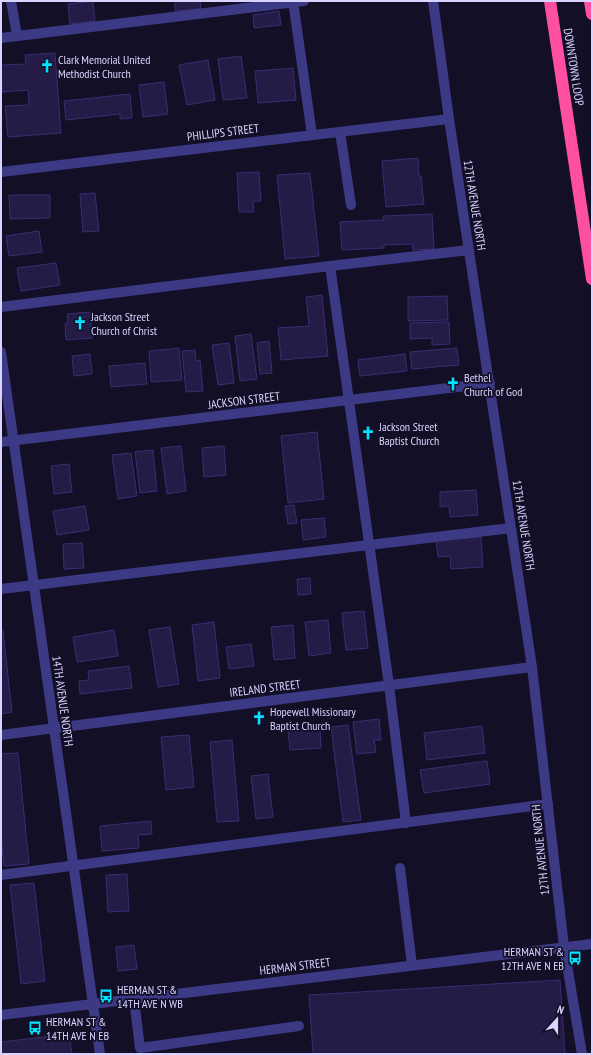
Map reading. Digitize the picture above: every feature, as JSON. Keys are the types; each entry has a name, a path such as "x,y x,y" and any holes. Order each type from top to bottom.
{"highway":[{"name":"DOWNTOWN LOOP","path":"550,1 592,279"},
{"path":"590,1 592,14"}],"street":[{"path":"11,1 17,36"},
{"path":"1,38 297,1 312,135"},
{"name":"12TH AVENUE NORTH","path":"433,1 449,119 532,667 564,947 582,1054"},
{"name":"PHILLIPS STREET","path":"1,172 449,119"},
{"path":"340,132 351,205"},
{"path":"1,306 469,250"},
{"path":"330,266 406,824"},
{"name":"14TH AVENUE NORTH","path":"1,352 100,1054"},
{"name":"JACKSON STREET","path":"1,442 490,384"},
{"path":"1,589 511,528"},
{"name":"IRELAND STREET","path":"1,735 532,667"},
{"path":"1,875 406,824 548,804"},
{"path":"400,868 412,965"},
{"name":"HERMAN STREET","path":"1,1015 592,944"},
{"path":"134,999 140,1048 299,1026"}],"building":[{"path":"93,1 95,21 70,24 68,4"},
{"path":"175,1 200,1 201,9 175,11"},
{"path":"279,11 281,25 254,28 253,15"},
{"path":"55,53 61,133 8,137 5,106 29,105 28,90 2,92 1,65 26,64 25,55"},
{"path":"241,56 247,98 223,100 218,59"},
{"path":"208,60 215,100 187,105 179,65"},
{"path":"293,68 296,100 258,103 255,71"},
{"path":"164,82 168,114 143,117 139,85"},
{"path":"130,94 132,118 120,119 120,114 66,120 64,101"},
{"path":"418,158 419,176 421,176 424,204 386,207 382,161"},
{"path":"259,172 261,201 253,201 254,212 239,212 237,173"},
{"path":"310,173 319,256 285,259 277,175"},
{"path":"95,193 99,231 83,232 80,194"},
{"path":"9,195 50,195 50,218 10,219"},
{"path":"432,214 434,249 413,250 412,244 384,245 384,248 342,250 340,222 384,220 383,216"},
{"path":"39,231 42,252 9,256 6,236"},
{"path":"56,263 60,285 21,291 17,268"},
{"path":"322,295 328,356 281,360 278,328 309,326 306,297"},
{"path":"447,296 448,320 408,321 408,297"},
{"path":"90,312 92,338 66,340 65,324 68,323 67,314"},
{"path":"449,322 450,344 432,345 432,338 410,339 410,323"},
{"path":"251,334 257,379 240,381 235,336"},
{"path":"269,341 272,373 260,374 257,343"},
{"path":"229,343 234,383 218,385 212,345"},
{"path":"179,348 182,380 151,382 149,351"},
{"path":"457,348 459,365 412,369 410,352"},
{"path":"195,350 196,361 200,360 203,391 186,392 182,351"},
{"path":"90,354 92,374 74,376 72,356"},
{"path":"405,354 407,371 360,376 358,360"},
{"path":"145,363 147,384 111,387 109,366"},
{"path":"317,432 324,499 288,503 281,436"},
{"path":"181,446 186,491 167,494 161,448"},
{"path":"224,446 226,475 204,477 202,448"},
{"path":"153,450 157,491 140,493 135,452"},
{"path":"131,453 137,496 118,499 112,455"},
{"path":"69,464 72,492 54,494 51,466"},
{"path":"476,490 478,515 450,517 449,506 440,507 440,492"},
{"path":"294,505 297,523 288,524 285,506"},
{"path":"85,506 89,530 57,535 53,511"},
{"path":"324,518 326,537 303,540 301,520"},
{"path":"481,537 483,567 451,569 450,556 438,557 436,540"},
{"path":"82,543 84,568 64,569 63,544"},
{"path":"310,578 311,594 298,595 297,579"},
{"path":"364,611 368,648 346,650 342,613"},
{"path":"328,620 331,653 309,656 305,622"},
{"path":"214,622 220,678 198,681 192,625"},
{"path":"293,625 295,658 274,660 271,627"},
{"path":"170,627 179,684 158,687 149,630"},
{"path":"114,630 118,656 77,662 73,637"},
{"path":"1,631 3,631 12,712 1,714"},
{"path":"251,644 254,666 229,669 226,647"},
{"path":"129,666 132,688 80,694 79,681 89,680 88,671"},
{"path":"379,719 381,740 374,740 376,752 357,754 353,722"},
{"path":"348,725 361,820 343,822 331,727"},
{"path":"482,726 485,753 427,760 424,733"},
{"path":"320,728 321,748 290,750 288,730"},
{"path":"189,735 194,787 166,790 161,737"},
{"path":"232,740 239,821 217,822 210,742"},
{"path":"18,753 29,864 4,866 1,833 1,754"},
{"path":"487,761 490,784 424,793 420,770"},
{"path":"268,774 273,817 256,819 251,776"},
{"path":"151,821 152,834 138,835 139,848 102,851 100,826"},
{"path":"127,874 129,911 108,912 106,875"},
{"path":"34,883 45,981 21,984 10,885"},
{"path":"134,945 137,969 118,971 116,947"},
{"path":"560,980 565,1054 313,1054 309,995"},
{"path":"69,1034 72,1054 1,1054 1,1042"}],"place":[{"name":"Clark Memorial United Methodist Church","path":"47,66"},
{"name":"Jackson Street Church of Christ","path":"80,323"},
{"name":"Bethel Church of God","path":"453,384"},
{"name":"Jackson Street Baptist Church","path":"368,433"},
{"name":"Hopewell Missionary Baptist Church","path":"259,718"},
{"name":"HERMAN ST & 12TH AVE N EB","path":"575,958"},
{"name":"HERMAN ST & 14TH AVE N WB","path":"106,996"},
{"name":"HERMAN ST & 14TH AVE N EB","path":"35,1028"}]}
